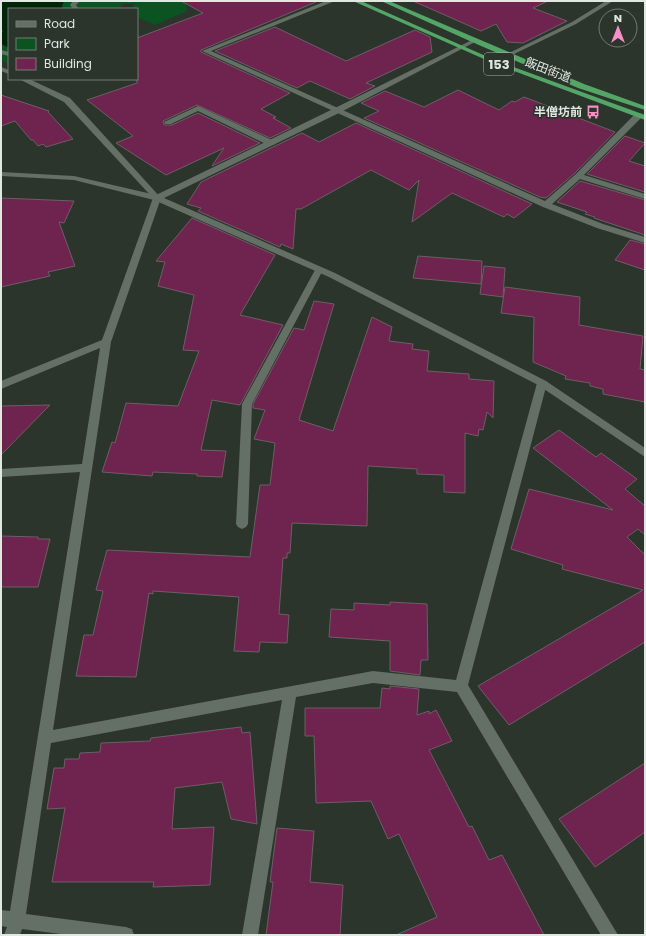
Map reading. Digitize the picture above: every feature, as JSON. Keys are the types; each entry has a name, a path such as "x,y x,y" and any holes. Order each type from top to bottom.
{"highway":[{"name":"飯田街道","path":"356,1 495,62 642,117"},
{"name":"飯田街道","path":"384,1 581,86 645,108"}],"street":[{"path":"332,1 205,51 546,205 600,226 645,240"},
{"path":"508,55 574,23 610,1"},
{"path":"12,935 17,919 106,342 157,198 336,111 474,41"},
{"path":"25,80 67,100 157,198"},
{"path":"168,122 198,108 271,143"},
{"path":"546,205 642,117"},
{"path":"1,174 74,178 157,198 332,275 542,383 645,453"},
{"path":"579,176 645,197"},
{"path":"242,524 247,404 319,270"},
{"path":"1,385 106,342"},
{"path":"542,383 461,686 610,935"},
{"path":"1,473 86,468"},
{"path":"44,738 373,677 461,686"},
{"path":"250,935 290,692"},
{"path":"1,918 126,935"}],"green space":[{"path":"1,1 186,1 187,11 155,25 138,17 138,8 132,8 136,3 123,4 120,8 8,8 8,64 1,60"}],"shaded area":[{"path":"1,1 64,1 63,8 8,8 8,48 1,44 1,34 3,31 1,29"}],"building":[{"path":"181,1 316,1 201,50 201,52 290,93 261,109 276,117 273,118 291,128 270,138 197,105 163,121 164,125 172,125 198,113 260,143 212,166 224,148 166,175 116,143 133,136 87,100 137,83 138,38 203,13"},
{"path":"413,1 548,1 533,8 567,21 523,43 507,42 496,24 481,31"},
{"path":"275,27 346,61 415,30 430,37 432,52 366,83 375,86 350,99 310,81 297,88 215,51"},
{"path":"458,90 499,110 512,101 515,102 524,97 615,132 575,173 546,198 540,197 364,118 379,111 361,103 385,91 424,107"},
{"path":"1,95 49,111 48,112 73,139 46,147 43,144 38,146 15,121 1,126"},
{"path":"356,123 532,204 514,218 507,214 504,217 452,193 412,222 419,180 409,190 371,170 301,209 296,209 293,249 281,244 280,247 198,211 201,208 187,204 201,182 302,133 319,142"},
{"path":"625,136 645,143 629,161 645,166 645,192 587,174"},
{"path":"580,181 645,200 645,235 594,218 595,217 585,214 587,212 557,202"},
{"path":"1,198 74,201 64,223 59,222 75,266 48,272 50,276 1,287"},
{"path":"192,218 275,255 240,315 283,325 240,405 212,400 201,450 226,451 222,477 153,472 152,476 102,472 112,442 115,443 126,403 178,406 199,351 183,350 194,295 158,286 165,262 156,261"},
{"path":"630,240 645,244 645,270 615,260"},
{"path":"418,256 482,261 481,284 413,278"},
{"path":"484,266 505,268 503,297 480,294"},
{"path":"505,287 580,297 579,325 643,336 640,369 645,370 645,402 603,394 603,389 590,386 590,383 565,379 566,376 533,362 534,317 501,313"},
{"path":"314,301 334,304 299,420 333,431 372,317 392,327 389,341 413,344 412,349 429,351 427,371 469,374 469,379 494,381 493,418 487,412 483,430 479,429 478,436 465,433 465,493 444,492 444,475 417,474 417,469 368,466 367,526 292,523 290,553 287,553 287,558 283,558 279,614 289,615 287,643 260,642 259,652 234,651 239,597 153,591 153,594 149,593 136,677 76,676 84,635 93,635 103,591 96,590 107,550 250,557 260,485 270,485 275,443 254,439 265,410 253,408 253,404 294,328 304,330"},
{"path":"50,405 1,455 1,406"},
{"path":"559,430 596,457 601,453 637,479 625,489 645,506 645,535 638,529 627,537 645,555 645,642 509,725 478,686 643,590 562,569 563,565 511,549 529,489 613,510 533,448"},
{"path":"1,536 38,537 38,539 50,539 38,587 1,587"},
{"path":"390,602 427,604 428,660 421,660 420,675 390,671 390,641 329,637 331,609 354,610 354,603 390,605"},
{"path":"390,686 419,689 417,715 429,711 429,714 436,710 452,741 429,750 469,827 472,826 489,860 502,855 544,935 396,935 437,917 399,834 388,839 371,801 316,803 314,736 305,736 305,708 380,708 382,688 390,689"},
{"path":"241,727 242,733 250,732 257,824 231,819 222,782 175,788 172,829 214,827 210,885 153,887 154,882 52,882 65,808 47,809 54,768 64,768 65,759 79,759 80,753 100,752 101,743 150,741 151,738"},
{"path":"645,763 645,832 595,867 559,819"},
{"path":"277,828 314,831 310,882 343,885 340,935 266,935 273,882 270,882"}],"place":[{"name":"半僧坊前","path":"593,112"}]}
